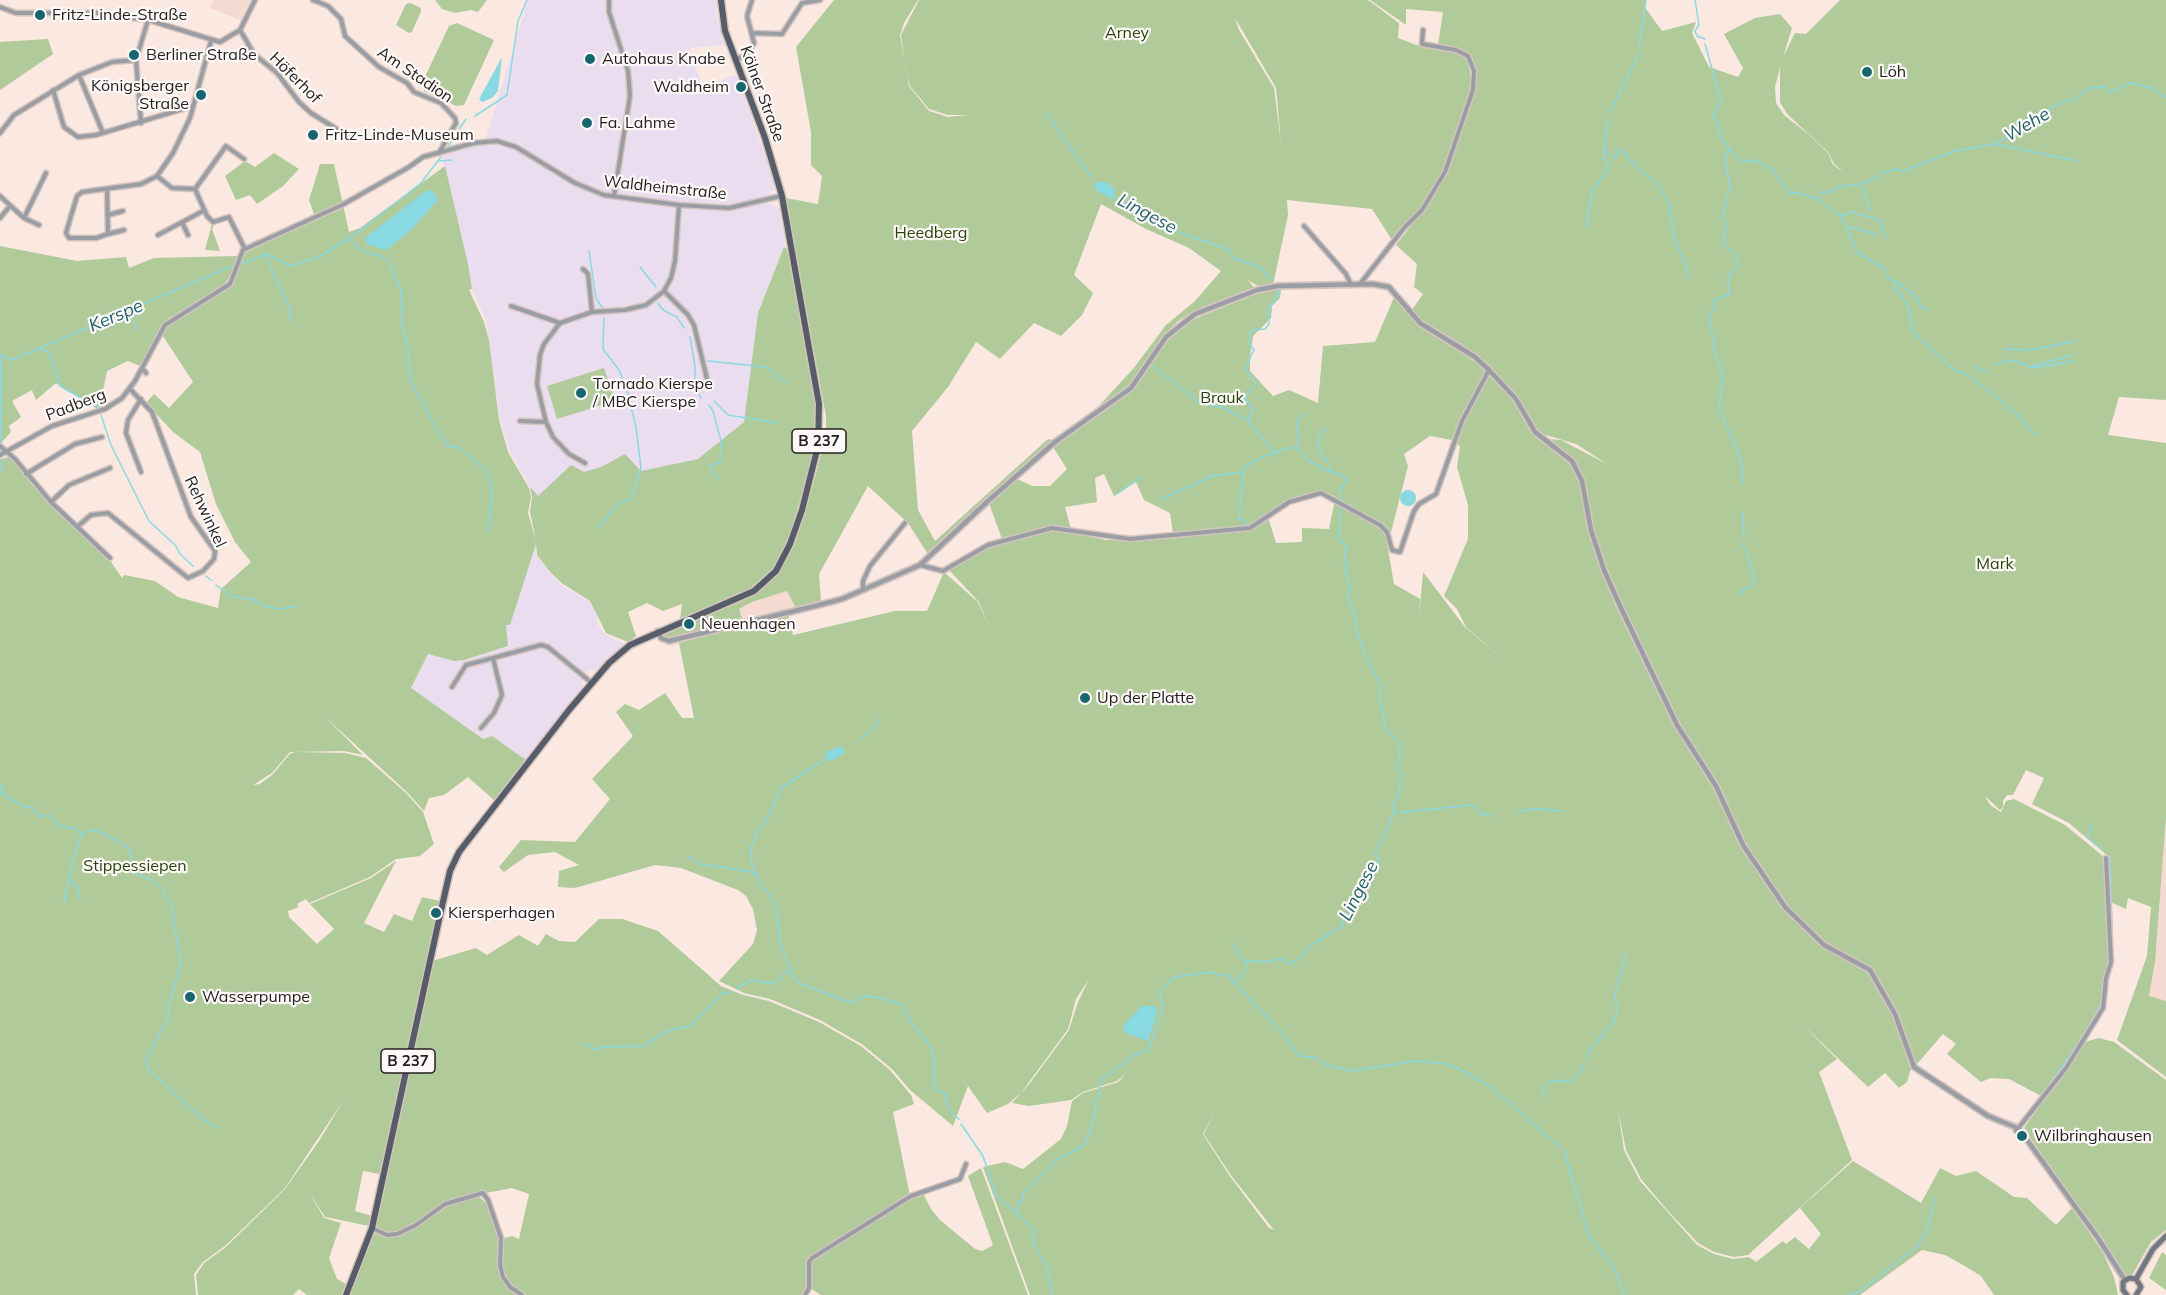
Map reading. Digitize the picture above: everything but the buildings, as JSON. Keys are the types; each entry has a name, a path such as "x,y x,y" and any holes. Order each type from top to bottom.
{"main road":[{"name":"Kölner Straße","path":"721,0 725,31 782,196"},
{"name":"B 237","path":"346,1295 372,1228 440,915 454,861 492,807 592,682 630,645 658,631 730,603 764,584 776,571 784,557 802,510 818,446 820,417 782,196"},
{"path":"2136,1279 2153,1249 2166,1236"},
{"path":"2127,1295 2122,1287 2125,1280 2136,1279"},
{"path":"2136,1279 2141,1287 2137,1295"}],"street":[{"path":"0,8 16,13 97,13 148,20 211,41 227,40 240,30 255,0"},
{"name":"Am Stadion","path":"313,0 328,6 341,20 345,36 379,67 407,83 414,92 441,103 455,118 456,123 439,153"},
{"path":"609,0 609,12 628,71 630,96 614,196"},
{"path":"735,59 752,50 754,43 747,16 752,0"},
{"path":"752,33 782,34 802,3 820,0"},
{"path":"141,123 136,60 148,20"},
{"name":"Höferhof","path":"240,30 254,54 277,72 299,102 311,113 343,133"},
{"path":"1360,285 1404,228 1422,210 1445,172 1473,90 1474,71 1468,56 1456,50 1422,44 1423,30"},
{"path":"124,230 96,238 69,238 66,233 77,196 82,192 141,184 157,176 181,140 194,106 211,41"},
{"path":"0,133 14,115 79,75 112,62 136,60"},
{"path":"79,75 103,133"},
{"path":"53,90 64,127 73,135 85,137 141,123 194,106"},
{"name":"Waldheimstraße","path":"245,249 315,219 409,167 416,160 480,142 502,142 516,147 583,187 614,196 679,205 736,207 782,196"},
{"path":"195,189 226,146 244,159"},
{"path":"24,218 46,173"},
{"path":"157,176 172,188 195,189"},
{"path":"107,189 108,234"},
{"path":"195,189 203,211 213,222 229,217 245,249"},
{"path":"0,196 9,207 39,225"},
{"path":"585,463 569,454 553,437 546,422 537,384 537,370 544,344 560,323 592,312 625,310 646,305 664,291 671,278 675,261 679,205"},
{"path":"0,218 9,207"},
{"path":"108,215 123,211"},
{"path":"158,235 203,211"},
{"path":"182,222 188,235"},
{"path":"1304,226 1346,274 1351,285"},
{"name":"Padberg","path":"0,455 52,426 115,404 130,389 161,331 172,318 230,284 239,256 245,249"},
{"path":"583,269 588,274 592,312"},
{"path":"658,631 661,638 669,641 780,614 842,598 920,565 1055,442 1131,388 1166,337 1195,314 1235,301 1257,290 1278,286 1384,285 1394,290 1420,323 1475,357 1489,370 1516,399 1535,432 1566,454 1572,461 1582,481 1587,513 1604,570 1677,725 1716,786 1743,845 1785,907 1813,936 1870,970 1895,1014 1914,1067 1988,1116 2017,1130 2098,1238 2125,1280"},
{"path":"664,291 688,315 694,325 706,380 711,387"},
{"path":"511,306 560,323"},
{"path":"142,368 146,374"},
{"path":"920,565 944,571 988,545 1052,528 1130,538 1250,528 1289,502 1321,493 1380,525 1387,532 1392,550 1400,552 1414,511 1419,504 1436,494 1462,421 1489,370"},
{"name":"Rehwinkel","path":"78,526 91,515 108,513 188,578 203,570 214,559 214,551 191,517 152,412 130,389"},
{"path":"141,399 128,420 126,433 141,472"},
{"path":"520,421 546,422"},
{"path":"26,474 75,444 102,437"},
{"path":"0,446 8,452 51,502 110,558"},
{"path":"51,502 80,479 110,468"},
{"path":"863,589 863,581 870,566 905,523"},
{"path":"452,687 466,665 541,645 592,682"},
{"path":"481,728 494,712 502,695 493,658"},
{"path":"2017,1130 2060,1077 2103,1008 2106,978 2112,962 2106,858"},
{"path":"805,1295 809,1288 809,1262 812,1258 911,1196 960,1179 966,1164"},
{"path":"372,1228 387,1234 397,1234 416,1225 445,1204 483,1193 488,1200 501,1238 500,1265 503,1277 510,1287 522,1295"}],"shaded area":[{"path":"214,0 250,0 241,20 210,8"},
{"path":"528,0 718,0 716,11 725,45 690,48 702,86 736,75 739,81 775,185 774,190 767,196 768,204 779,208 784,238 784,247 758,313 744,422 698,459 641,471 625,454 538,496 530,487 510,452 500,420 486,321 472,289 442,155 484,144"},
{"path":"536,542 536,555 551,574 563,586 590,602 596,611 598,625 605,634 624,644 596,670 588,671 582,679 583,688 526,760 492,736 483,739 411,689 428,653 454,661 508,646 506,625 510,625"},
{"path":"787,591 796,608 743,621 739,609 752,602"},
{"path":"2166,817 2166,1001 2149,997 2155,962"}],"green space":[{"path":"435,0 487,0 478,12 471,10 455,13 442,9"},
{"path":"834,0 918,0 904,23 900,35 905,62 901,35 919,0 1368,0 1399,23 1398,38 1416,45 1454,51 1468,58 1472,86 1445,171 1424,208 1394,243 1372,209 1287,200 1288,215 1273,285 1258,286 1248,280 1255,289 1234,299 1194,311 1178,321 1164,335 1129,385 1096,409 1133,369 1166,325 1195,301 1221,271 1189,248 1146,229 1101,204 1074,275 1093,293 1082,315 1061,336 1034,323 1000,359 976,342 948,387 912,431 918,510 935,541 1048,439 1053,440 986,498 928,554 908,523 868,486 819,574 821,601 796,608 787,591 752,602 739,609 743,621 669,640 663,637 664,633 752,596 778,575 795,544 826,432 826,416 786,198 818,204 822,176 811,165 811,132 796,47","holes":["1235,18 1276,88 1281,143 1274,88 1239,30","907,75 910,86 929,109 948,115 969,115 948,117 929,111 909,86"]},
{"name":"Mark","path":"1370,0 1646,0 1644,6 1662,31 1696,22 1692,33 1709,67 1738,77 1743,68 1724,34 1755,18 1780,14 1792,28 1783,57 1795,33 1806,34 1840,0 2166,0 2166,400 2119,397 2108,435 2166,443 2166,817 2155,962 2149,996 2166,1001 2166,1077 2117,1040 2147,956 2151,907 2128,898 2126,909 2110,902 2109,857 2069,823 2032,804 2044,778 2026,770 2013,795 2007,795 2000,810 1985,796 1990,805 2001,812 2006,801 2014,799 2065,825 2104,857 2110,955 2100,1011 2043,1097 2009,1079 1991,1078 1981,1082 1947,1054 1956,1044 1943,1034 1916,1065 1895,1009 1873,969 1820,939 1797,918 1745,843 1719,785 1678,720 1620,601 1595,536 1590,533 1615,605 1672,723 1722,802 1739,845 1803,930 1829,951 1870,974 1891,1010 1911,1068 1907,1082 1899,1088 1885,1073 1868,1087 1800,1022 1837,1059 1819,1072 1852,1160 1748,1255 1734,1257 1714,1252 1698,1243 1668,1211 1641,1179 1626,1150 1618,1110 1624,1150 1640,1181 1697,1245 1714,1254 1733,1259 1749,1257 1756,1262 1783,1241 1786,1244 1795,1237 1809,1249 1821,1234 1800,1208 1853,1161 1921,1203 1940,1168 1956,1176 1976,1171 2014,1197 2027,1198 2056,1225 2072,1208 2103,1253 2114,1277 2118,1295 1994,1295 1981,1276 1945,1255 1922,1250 1860,1295 1030,1295 983,1167 1005,1162 1023,1169 1061,1139 1067,1126 1072,1101 1083,1093 1118,1082 1126,1074 1117,1081 1083,1092 1071,1100 1029,1106 1012,1103 1021,1093 1008,1104 987,1113 968,1086 953,1126 910,1090 892,1069 863,1045 820,1020 770,999 744,993 719,981 753,944 757,930 753,909 746,896 738,890 681,868 655,865 575,888 558,887 559,871 579,865 555,852 528,855 504,872 499,867 521,840 575,842 610,799 592,779 633,736 616,712 625,704 639,710 665,693 682,718 694,718 679,643 788,614 793,635 895,611 927,611 944,572 978,602 989,626 979,602 949,570 986,547 1052,529 1106,540 1131,540 1250,529 1268,517 1276,543 1302,542 1302,528 1329,529 1335,500 1379,526 1385,532 1394,584 1420,599 1419,618 1423,572 1465,627 1507,663 1466,627 1457,609 1444,596 1468,539 1468,505 1457,467 1460,446 1456,444 1463,422 1487,377 1491,376 1514,399 1521,416 1538,439 1565,456 1567,452 1547,439 1561,440 1607,464 1576,444 1536,432 1518,399 1477,356 1422,321 1412,310 1423,294 1414,287 1417,264 1396,245 1423,210 1436,200 1424,208 1446,172 1470,106 1476,77 1471,55 1462,50 1438,45 1443,12 1406,9 1406,25","holes":["1780,67 1780,102 1787,114 1828,152 1834,164 1844,172 1833,165 1828,153 1784,115 1776,103 1775,87","1089,979 1078,1002 1069,1030 1021,1093 1068,1029 1076,999","1214,1113 1204,1134 1230,1174 1274,1230 1269,1228 1229,1175 1203,1134"]},
{"path":"410,3 421,8 421,11 412,32 409,33 396,25 406,4"},
{"path":"457,23 494,40 464,105 456,106 424,91 422,83 449,26"},
{"path":"48,39 53,54 0,90 0,42"},
{"path":"274,153 299,169 283,186 257,204 250,195 236,200 225,176 245,161 255,167"},
{"name":"Stippessiepen","path":"320,164 334,164 349,232 360,228 445,166 468,264 472,289 469,290 484,322 489,340 499,420 508,452 529,488 531,497 528,513 536,541 530,512 532,497 530,487 538,496 571,465 584,472 601,467 625,454 641,471 698,459 744,422 758,313 784,247 787,249 816,408 817,431 809,472 787,542 773,568 746,592 680,620 682,604 663,611 647,603 628,612 636,636 628,642 606,633 590,601 563,584 551,573 537,555 536,544 510,625 506,625 508,646 454,661 428,654 411,688 483,739 492,736 526,760 495,801 468,777 444,795 429,798 424,811 407,792 324,716 363,755 344,751 290,752 272,773 253,785 260,784 273,774 290,754 295,752 345,753 366,758 406,793 423,812 434,844 420,856 396,859 370,877 309,903 306,899 297,904 299,907 288,911 289,917 317,944 334,929 310,904 371,878 396,861 364,923 384,932 394,914 412,921 422,897 440,901 380,1174 363,1171 355,1211 372,1216 369,1226 325,1217 309,1192 324,1218 341,1223 329,1258 337,1279 348,1285 342,1295 307,1295 299,1289 293,1295 198,1295 196,1275 204,1263 226,1247 285,1189 319,1141 345,1098 285,1188 225,1246 203,1262 194,1274 196,1295 0,1295 0,459 10,457 14,460 39,492 109,559 122,578 124,575 155,581 178,597 218,608 221,589 251,562 235,542 216,504 200,452 173,432 146,403 154,394 169,408 193,382 161,333 173,320 225,291 231,284 245,252 316,220 309,200"},
{"path":"212,224 214,225 212,229 220,251 205,250"},
{"path":"0,246 77,261 126,257 129,268 154,258 237,256 231,274 222,288 162,324 140,366 128,361 107,371 99,410 56,383 36,400 32,390 12,401 21,417 9,426 11,432 0,444"},
{"name":"Brauk","path":"1281,289 1280,298 1272,306 1271,318 1253,336 1250,357 1250,371 1273,396 1289,390 1318,403 1323,346 1375,342 1395,295 1419,325 1484,368 1485,373 1452,440 1430,436 1404,454 1408,466 1390,536 1385,526 1366,518 1334,496 1321,492 1289,500 1249,526 1173,533 1170,513 1144,500 1136,482 1114,496 1104,474 1095,478 1097,502 1065,507 1071,529 1052,527 1002,539 989,503 1017,479 1032,486 1050,486 1067,469 1053,447 1132,389 1167,338 1180,325 1258,293"},
{"name":"Tornado Kierspe / MBC Kierspe","path":"604,368 615,401 557,419 547,386"},
{"path":"599,919 622,919 658,931 721,986 743,995 769,1001 819,1022 861,1046 890,1070 911,1095 914,1104 893,1112 910,1196 811,1258 808,1288 804,1295 523,1295 510,1286 501,1265 502,1239 512,1236 519,1239 529,1194 512,1188 444,1201 415,1223 396,1232 388,1233 376,1226 432,961 476,948 487,955 519,935 538,946 546,934 559,941 575,942"},
{"path":"2099,1038 2114,1042 2166,1080 2166,1230 2151,1242 2132,1275 2125,1275 2116,1264 2024,1128 2085,1042"},
{"path":"981,1168 1028,1295 821,1295 810,1288 812,1259 911,1197 923,1193 940,1220 975,1249 982,1251 993,1245 968,1176"},
{"path":"479,1197 488,1205 500,1238 502,1276 520,1295 350,1295 374,1234 397,1235 445,1205"},
{"path":"2162,1252 2166,1255 2166,1290 2149,1278"}],"water":[{"path":"502,57 498,91 492,98 482,102 479,99"},
{"path":"1099,181 1108,183 1116,191 1111,199 1095,189"},
{"path":"427,190 433,191 438,200 410,231 386,250 366,244 366,237"},
{"path":"1408,490 1414,492 1416,498 1414,504 1408,506 1402,504 1400,498 1402,492"},
{"path":"842,746 845,753 831,761 827,758 825,752"},
{"path":"1142,1006 1155,1006 1158,1009 1148,1041 1123,1032 1125,1024"}],"waterway":[{"name":"Kerspe","path":"475,116 507,95 518,21 527,0"},
{"path":"1639,47 1646,0"},
{"name":"Wehe","path":"1695,0 1699,25 1695,31 1697,36 1705,39"},
{"name":"Wehe","path":"1705,44 1721,100 1713,117 1718,124 1721,138 1734,155 1743,161 1754,160 1772,169 1791,194 1796,192 1818,199 1821,192 1833,192 1838,187 1861,184 1879,177"},
{"path":"1610,112 1640,51"},
{"name":"Wehe","path":"1881,174 1896,169 1903,171 1955,151 1994,144 2028,126 2034,118 2062,102 2075,99 2090,88 2106,87 2110,92 2131,83 2152,88 2166,98"},
{"name":"Lingese","path":"1047,114 1091,177"},
{"name":"Wehe","path":"2029,126 2038,117"},
{"name":"Kerspe","path":"455,135 466,119"},
{"path":"1586,227 1592,192 1608,169 1604,153 1607,120"},
{"name":"Kerspe","path":"448,147 452,140"},
{"path":"1996,144 2077,161"},
{"path":"1729,148 1725,160 1730,186 1722,219 1726,222 1724,245 1734,252 1739,264 1728,277 1729,294 1714,301 1715,309 1709,313 1715,354 1723,375 1719,409 1741,459 1743,484"},
{"path":"1604,149 1615,158 1621,149 1638,169 1658,184 1671,207 1669,212 1674,236 1690,278"},
{"name":"Kerspe","path":"239,265 266,254 291,266 321,256 361,230 421,183 441,157"},
{"path":"438,161 452,160"},
{"path":"1862,186 1871,210"},
{"name":"Lingese","path":"1113,196 1164,227 1230,250 1233,258 1262,268 1271,280"},
{"path":"1818,200 1841,216 1857,252 1885,269 1886,276 1913,293 1922,307 1928,310"},
{"path":"1842,216 1851,212 1880,220 1886,238"},
{"path":"1848,227 1873,233 1878,237"},
{"path":"348,240 365,252 381,256 388,262 401,290 402,324 409,353 410,379 437,431"},
{"path":"589,251 596,298 602,307"},
{"path":"265,255 289,307 291,322"},
{"name":"Kerspe","path":"0,355 12,360 232,266"},
{"path":"640,267 656,287"},
{"path":"1897,284 1892,288 1899,292 1909,308 1911,327 1919,338 1954,370 1968,375 2019,416 2035,435"},
{"name":"Lingese","path":"1278,290 1280,292 1268,310 1269,324 1265,329 1253,330 1249,334 1249,343 1254,350 1245,369 1256,383 1245,398 1254,411 1248,417 1250,424 1275,453 1286,448 1298,448 1306,459 1323,469 1344,476 1346,481 1340,490 1341,500 1354,509"},
{"path":"658,303 663,310 677,317 684,328"},
{"path":"129,311 139,332"},
{"path":"598,528 618,504 631,499 641,468 636,427 626,386 619,370 603,349 604,318"},
{"path":"690,337 695,366 695,386 700,388"},
{"path":"2004,349 2031,350 2076,341"},
{"path":"40,349 48,352 60,386 99,408"},
{"path":"2032,366 2074,355"},
{"path":"1,357 1,443"},
{"path":"1996,364 2013,360 2033,368 2075,361"},
{"path":"708,361 766,367 786,383"},
{"path":"1973,365 1980,370 1988,371"},
{"path":"1153,366 1199,402 1224,408 1247,420"},
{"path":"695,387 701,398"},
{"path":"714,401 728,415 778,423"},
{"path":"709,405 713,411 721,441 720,463 711,465 710,469 718,480"},
{"path":"1298,446 1297,422 1303,413"},
{"path":"101,415 111,445 149,521 175,545 180,554 193,566"},
{"path":"1325,430 1323,428 1317,439 1322,458 1326,459 1334,473"},
{"path":"440,434 448,446 459,447 484,469 492,486 489,532"},
{"path":"1248,526 1245,520 1239,519 1244,467 1267,455 1275,454"},
{"path":"0,472 3,460"},
{"path":"1160,500 1212,476 1243,472"},
{"path":"1115,495 1143,476"},
{"name":"Lingese","path":"1052,1294 1048,1269 1033,1243 1034,1230 1017,1214 1019,1202 1023,1201 1023,1194 1058,1159 1082,1147 1087,1141 1095,1113 1095,1101 1100,1097 1099,1085 1103,1078 1135,1055 1148,1050 1163,1010 1160,991 1174,977 1214,972 1219,976 1228,975 1235,984 1246,969 1245,961 1267,962 1281,959 1289,964 1301,958 1310,946 1343,925 1344,915 1370,879 1371,871 1375,870 1379,859 1375,854 1394,813 1392,806 1398,796 1401,773 1396,768 1400,761 1398,741 1386,729 1379,696 1382,688 1365,656 1355,624 1355,615 1348,598 1350,588 1345,570 1349,565 1344,562 1346,545 1339,541 1341,506"},
{"path":"1743,512 1744,539"},
{"path":"1738,596 1742,590 1751,586 1755,578 1743,544"},
{"path":"206,576 211,580"},
{"path":"216,585 233,597 252,599 265,606 280,609 296,606"},
{"path":"859,741 875,727 880,718"},
{"path":"828,757 781,788 767,820 756,833 751,848 752,865 762,887 769,894 777,910 780,945 791,969 788,971 799,983 851,1003 864,996 881,998 902,1005 910,1021 931,1047 934,1058 934,1085 938,1091 946,1094 945,1099 952,1114 959,1119"},
{"path":"0,784 3,788 1,793 27,808 32,807 40,817 49,815 58,825 76,829 80,833 97,830 119,842 128,848 136,874 151,879 164,890 165,898 171,903 181,964 169,1004 169,1016 146,1060 149,1070 200,1117 217,1128"},
{"path":"1394,813 1472,805 1482,814 1491,816"},
{"path":"1518,811 1536,809 1563,811"},
{"path":"2092,824 2088,838 2103,849"},
{"path":"64,904 72,861 82,833"},
{"path":"688,856 700,864 748,871 758,875"},
{"path":"2108,980 2113,961 2110,856"},
{"path":"71,880 78,889 80,900"},
{"path":"1232,943 1244,960"},
{"path":"1586,1059 1590,1050 1614,1021 1617,1011 1615,994 1626,954"},
{"path":"737,988 751,980 773,984 788,971"},
{"path":"1235,984 1280,1030 1299,1056 1315,1057 1327,1065 1351,1071 1415,1061 1442,1063 1455,1067 1490,1086 1560,1147"},
{"path":"2102,986 2102,994"},
{"path":"582,1044 595,1050 602,1047 644,1046 667,1031 690,1026 722,994 732,992"},
{"path":"2043,1094 2087,1030 2102,1002"},
{"path":"1541,1097 1547,1083 1560,1080 1572,1082 1585,1064"},
{"path":"2025,1116 2035,1105"},
{"path":"961,1124 983,1156 996,1195 1016,1213"},
{"path":"1564,1150 1589,1236 1614,1268 1624,1295"},
{"path":"1850,1295 1859,1292 1918,1246 1928,1226 1935,1198"}],"place":[{"name":"Fritz-Linde-Straße","path":"40,15"},
{"name":"Berliner Straße","path":"134,55"},
{"name":"Autohaus Knabe","path":"590,59"},
{"name":"Löh","path":"1867,72"},
{"name":"Waldheim","path":"741,87"},
{"name":"Königsberger Straße","path":"201,95"},
{"name":"Fa. Lahme","path":"587,123"},
{"name":"Fritz-Linde-Museum","path":"313,135"},
{"name":"Tornado Kierspe / MBC Kierspe","path":"581,393"},
{"name":"Neuenhagen","path":"689,624"},
{"name":"Up der Platte","path":"1085,698"},
{"name":"Kiersperhagen","path":"436,913"},
{"name":"Wasserpumpe","path":"190,997"},
{"name":"Wilbringhausen","path":"2022,1136"}],"park label":[{"name":"Arney","path":"1127,33"},
{"name":"Heedberg","path":"931,233"}]}
